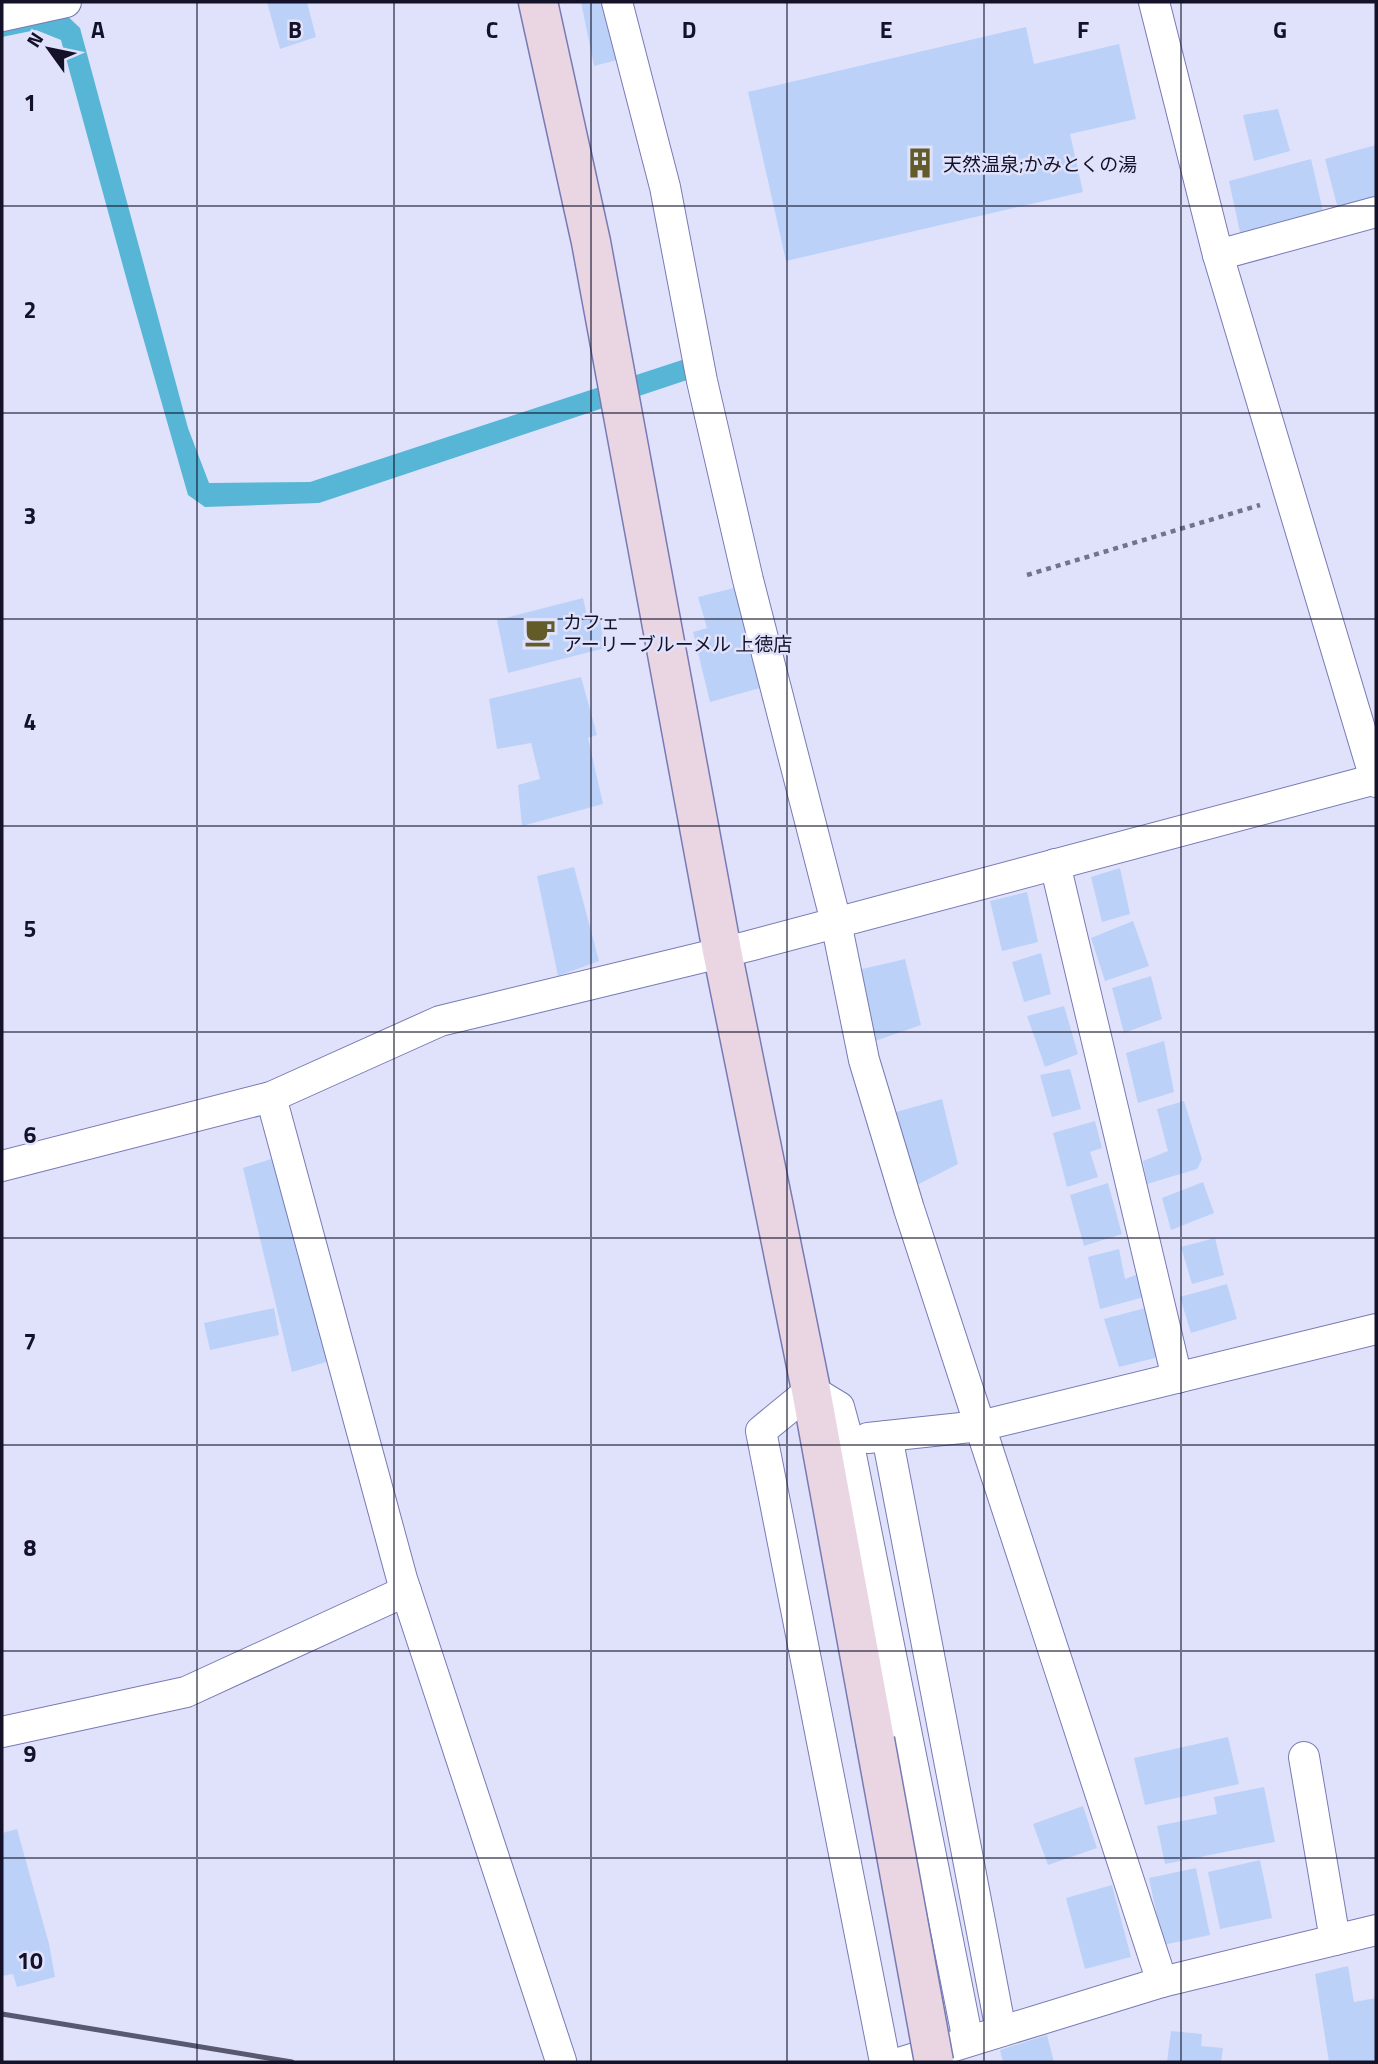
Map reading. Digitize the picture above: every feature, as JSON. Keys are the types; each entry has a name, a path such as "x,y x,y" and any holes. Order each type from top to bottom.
{"street":[{"path":"2,16 66,2"},
{"path":"538,2 591,242 722,951 811,1390 934,2062"},
{"path":"617,2 665,187 702,382 748,580 836,922 864,1060 913,1222 1162,1982"},
{"path":"2,1166 271,1097 440,1021 836,922 1376,780 1218,255 1154,2"},
{"path":"1218,255 1376,212"},
{"path":"1055,864 1177,1378"},
{"path":"271,1097 406,1591 560,2062"},
{"path":"848,1440 980,1426 1376,1329"},
{"path":"811,1390 839,1407 848,1440 968,2041"},
{"path":"811,1390 761,1431 885,2062"},
{"path":"887,1436 1001,2031"},
{"path":"2,1732 186,1692 406,1591"},
{"path":"1304,1758 1335,1940"},
{"path":"902,2062 1162,1982 1376,1930"}],"path":[{"path":"1027,575 1290,495"}],"water":[{"path":"60,9 80,28 188,428 209,483 310,482 685,359 690,379 319,503 205,507 188,495 61,40 36,30 2,37 2,20"}],"building":[{"path":"267,2 307,2 316,37 280,49"},
{"path":"581,2 613,2 625,58 594,66"},
{"name":"天然温泉;かみとくの湯","path":"1026,27 1034,64 1119,44 1136,119 1070,134 1083,192 786,261 748,92"},
{"path":"1278,109 1290,151 1254,161 1243,115"},
{"path":"1376,145 1376,196 1338,209 1325,159"},
{"path":"1311,159 1323,211 1241,237 1229,181"},
{"path":"734,588 760,688 710,702 693,632 707,628 698,597"},
{"path":"583,598 587,616 599,613 605,648 508,673 497,620"},
{"path":"581,677 597,735 588,738 603,804 522,826 518,785 540,779 531,743 497,749 489,699"},
{"path":"574,867 599,961 558,976 537,876"},
{"path":"1120,868 1130,914 1102,922 1091,877"},
{"path":"1027,892 1038,942 1002,951 990,901"},
{"path":"1133,921 1149,966 1105,981 1091,938"},
{"path":"1041,953 1051,994 1024,1002 1012,962"},
{"path":"905,959 921,1025 875,1041 858,970"},
{"path":"1151,976 1162,1019 1124,1033 1112,988"},
{"path":"1064,1006 1078,1054 1045,1067 1027,1016"},
{"path":"1164,1041 1174,1092 1138,1103 1126,1053"},
{"path":"1070,1069 1081,1109 1052,1117 1040,1075"},
{"path":"942,1099 958,1164 915,1186 893,1113"},
{"path":"1184,1101 1202,1159 1197,1169 1147,1184 1143,1161 1168,1151 1157,1109"},
{"path":"1095,1121 1102,1148 1090,1152 1098,1177 1067,1187 1053,1133"},
{"path":"274,1158 333,1360 292,1372 243,1168"},
{"path":"1203,1182 1214,1213 1171,1230 1162,1198"},
{"path":"1108,1183 1122,1234 1084,1246 1070,1195"},
{"path":"1215,1238 1224,1275 1192,1284 1181,1247"},
{"path":"1119,1249 1125,1279 1141,1273 1148,1296 1100,1309 1088,1257"},
{"path":"1227,1284 1237,1319 1191,1333 1180,1297"},
{"path":"1149,1307 1161,1344 1155,1358 1119,1367 1104,1319"},
{"path":"274,1308 279,1335 210,1350 204,1323"},
{"path":"1228,1737 1239,1784 1145,1805 1134,1758"},
{"path":"1264,1787 1275,1842 1165,1864 1157,1826 1217,1814 1214,1797"},
{"path":"1083,1806 1097,1848 1048,1865 1033,1824"},
{"path":"17,1829 49,1944 55,1977 17,1987 13,1974 2,1976 2,1833"},
{"path":"1260,1860 1272,1918 1220,1929 1208,1872"},
{"path":"1196,1868 1210,1935 1163,1945 1149,1878"},
{"path":"1112,1885 1131,1957 1085,1969 1066,1898"},
{"path":"1348,1966 1354,2002 1376,1998 1376,2062 1329,2062 1315,1974"},
{"path":"1171,2031 1202,2034 1201,2046 1223,2048 1221,2062 1167,2062"},
{"path":"1047,2035 1054,2062 1003,2062 1000,2050"}],"railway":[{"path":"2,2014 292,2062"}],"place":[{"name":"天然温泉;かみとくの湯","path":"920,163"},
{"name":"カフェ アーリーブルーメル 上徳店","path":"540,632"}]}
